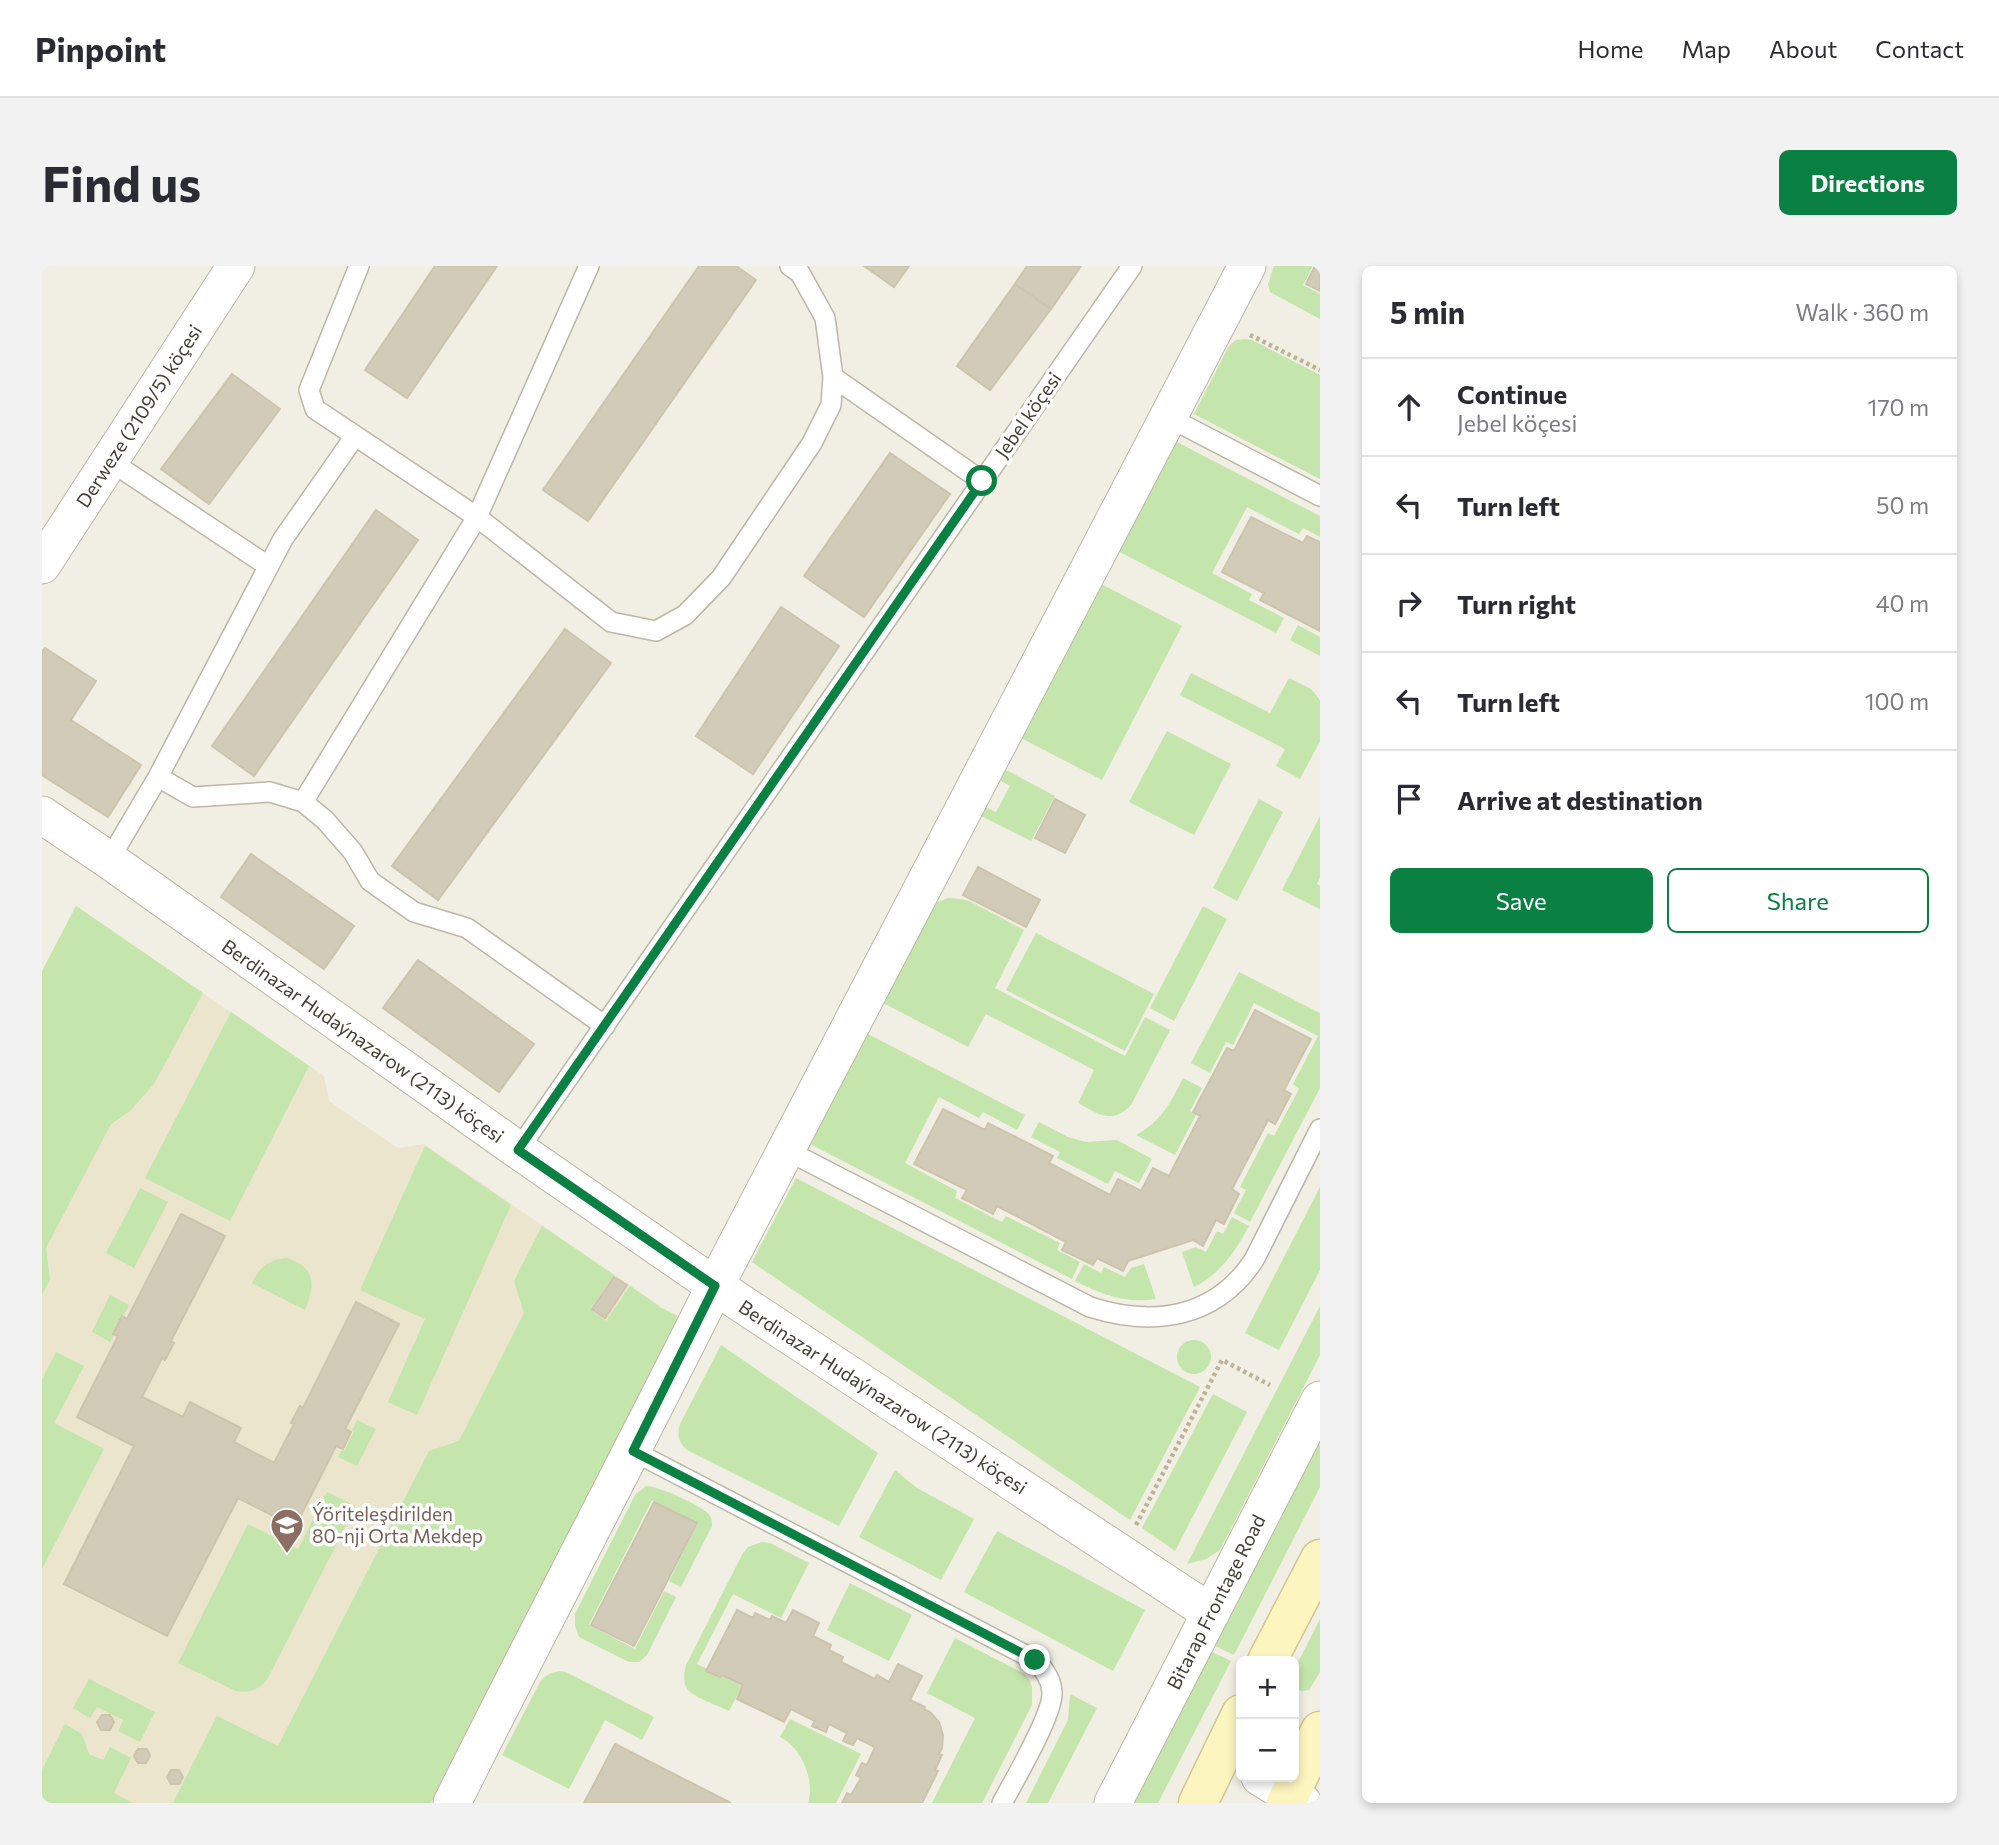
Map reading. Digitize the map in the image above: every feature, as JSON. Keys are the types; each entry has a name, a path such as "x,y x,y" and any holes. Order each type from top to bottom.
{"main road":[{"path":"1271,1656 1320,1559"},
{"path":"1198,1803 1231,1760 1240,1719"},
{"path":"1284,1794 1320,1731"}],"street":[{"name":"Derweze (2109/5) köçesi","path":"42,565 236,266"},
{"path":"452,1803 715,1286 1247,266"},
{"name":"Berdinazar Hudaýnazarow (2113) köçesi","path":"42,816 715,1286 1211,1613"},
{"name":"Bitarap Frontage Road","path":"1112,1803 1320,1400"}],"lane":[{"path":"359,266 309,390 315,410 477,517 611,622 656,631 685,615 721,578 812,443 831,405 833,377 825,318 800,273 790,266"},
{"path":"303,802 477,517 589,266"},
{"name":"Jebel köçesi","path":"518,1150 1132,266"},
{"path":"833,377 982,481"},
{"path":"1168,418 1320,496"},
{"path":"108,860 158,777 283,539 355,436"},
{"path":"110,461 268,566"},
{"path":"158,777 194,797 270,792 303,802 325,820 353,852 370,881 414,912 467,928 605,1026"},
{"path":"786,1150 1090,1307 1127,1316 1152,1318 1199,1308 1224,1293 1244,1275 1320,1129"},
{"path":"633,1451 1035,1660 1045,1670 1053,1691 1050,1709 1002,1803"}],"path":[{"path":"1246,334 1253,335 1320,370"},
{"path":"1134,1529 1222,1360 1270,1385"}],"shaded area":[{"name":"Ýöriteleşdirilden 80-nji Orta Mekdep","path":"76,906 324,1076 329,1101 398,1148 424,1144 660,1306 402,1803 42,1803 42,971"}],"green space":[{"path":"1274,266 1313,266 1303,285 1320,294 1320,319 1270,292 1268,284"},
{"path":"1236,340 1252,340 1320,375 1320,479 1194,414 1229,346"},
{"path":"1171,439 1320,516 1320,537 1303,528 1299,534 1247,507 1212,573 1252,594 1249,600 1284,618 1276,633 1114,549"},
{"path":"1101,584 1182,626 1102,780 1021,738"},
{"path":"1298,625 1320,637 1320,656 1290,640"},
{"path":"1191,673 1270,713 1289,678 1311,689 1320,700 1320,741 1300,779 1276,766 1285,749 1180,695"},
{"path":"1167,731 1231,764 1194,835 1129,802"},
{"path":"1002,770 1055,796 1031,841 981,816 982,805 996,812 1010,786 996,778"},
{"path":"1259,799 1283,812 1237,901 1213,888"},
{"path":"1320,816 1320,877 1317,884 1320,886 1320,909 1282,890"},
{"path":"948,898 969,901 1024,930 995,988 1125,1056 1145,1017 1170,1030 1131,1105 1124,1111 1118,1115 1105,1116 1078,1103 1094,1070 986,1014 968,1047 883,1003 932,909 936,903"},
{"path":"76,906 203,993 154,1084 130,1111 111,1124 46,1248 50,1279 42,1295 42,971"},
{"path":"1203,906 1227,919 1174,1021 1150,1008"},
{"path":"1036,933 1154,994 1125,1051 1006,990"},
{"path":"1239,972 1320,1013 1320,1088 1250,1222 1234,1213 1246,1190 1240,1187 1268,1133 1274,1136 1299,1089 1293,1084 1318,1036 1254,1003 1233,1045 1226,1042 1210,1073 1191,1063"},
{"path":"231,1012 309,1066 230,1221 145,1178"},
{"path":"868,1034 1025,1115 1017,1130 983,1112 979,1118 939,1097 905,1163 957,1191 955,1198 1002,1222 1006,1216 1060,1243 1057,1250 1080,1262 1072,1279 810,1144"},
{"path":"1183,1078 1202,1088 1190,1111 1196,1115 1175,1155 1136,1135 1159,1118"},
{"path":"1039,1122 1068,1137 1086,1142 1117,1140 1152,1159 1139,1183 1115,1171 1108,1184 1057,1158 1060,1152 1031,1137"},
{"path":"425,1146 511,1205 417,1415 388,1402 425,1319 360,1290"},
{"path":"796,1178 1200,1387 1130,1520 752,1262"},
{"path":"1320,1187 1320,1270 1279,1350 1245,1333"},
{"path":"140,1188 168,1202 134,1268 106,1253"},
{"path":"1232,1217 1249,1226 1220,1269 1194,1287 1182,1252 1196,1247 1206,1252 1217,1231 1223,1234"},
{"path":"542,1226 614,1275 590,1309 606,1321 630,1286 660,1307 682,1318 431,1803 173,1803 217,1716 278,1746 429,1451 459,1441 524,1313 514,1281"},
{"path":"286,1258 308,1271 311,1292 305,1310 252,1283 265,1265"},
{"path":"1084,1264 1101,1273 1104,1267 1125,1277 1131,1268 1144,1264 1156,1299 1114,1297 1075,1281"},
{"path":"110,1295 129,1305 124,1315 121,1315 110,1342 92,1332"},
{"path":"1320,1306 1320,1355 1220,1550 1206,1559 1187,1564"},
{"path":"1194,1340 1206,1345 1211,1357 1206,1369 1194,1374 1182,1369 1177,1357 1182,1345"},
{"path":"721,1345 878,1453 839,1526 687,1450 680,1441 680,1424"},
{"path":"56,1352 84,1366 54,1423 104,1449 42,1569 42,1379"},
{"path":"1213,1394 1247,1412 1175,1551 1142,1528"},
{"path":"357,1420 376,1429 357,1466 338,1457 354,1432 352,1430"},
{"path":"1320,1436 1320,1487 1234,1655 1213,1645"},
{"path":"895,1470 917,1488 974,1519 941,1580 859,1537"},
{"path":"646,1486 667,1492 700,1508 710,1516 712,1526 681,1587 669,1581 698,1523 652,1500 589,1625 635,1649 664,1591 676,1597 647,1655 639,1662 629,1662 579,1637 575,1614 635,1495"},
{"path":"327,1492 356,1506 267,1680 253,1690 236,1691 178,1663 248,1524 298,1549"},
{"path":"997,1531 1145,1610 1113,1671 964,1592"},
{"path":"762,1542 770,1543 809,1563 781,1618 733,1594 697,1664 742,1686 729,1711 690,1692 684,1680 685,1668 743,1553 748,1547"},
{"path":"850,1583 912,1615 889,1661 827,1630"},
{"path":"1320,1619 1320,1672 1309,1690 1299,1690 1299,1660"},
{"path":"955,1638 1023,1673 1032,1687 1032,1705 982,1803 932,1803 975,1718 927,1693"},
{"path":"1210,1651 1231,1661 1158,1803 1131,1803"},
{"path":"559,1671 566,1672 654,1717 642,1740 605,1720 569,1789 502,1755 540,1682"},
{"path":"89,1679 155,1712 140,1742 118,1731 123,1720 97,1707 90,1718 73,1708"},
{"path":"1070,1694 1097,1708 1048,1803 1026,1803 1068,1720"},
{"path":"790,1719 861,1754 836,1803 808,1803 810,1785 805,1765 795,1749 780,1737"},
{"path":"65,1724 82,1734 89,1754 103,1760 110,1747 131,1758 114,1793 133,1803 42,1803 42,1770"}],"building":[{"path":"435,266 497,266 407,398 365,370"},
{"path":"699,266 736,266 756,280 588,521 543,490"},
{"path":"864,266 909,266 894,287"},
{"path":"1027,266 1081,266 1051,309 1015,284"},
{"path":"1315,266 1320,266 1320,291 1306,284"},
{"path":"1015,284 1051,309 990,390 957,366"},
{"path":"232,374 280,409 209,504 161,469"},
{"path":"890,453 950,494 864,617 804,576"},
{"path":"376,510 418,540 254,776 212,746"},
{"path":"1251,517 1303,543 1307,536 1320,542 1320,631 1260,600 1264,593 1222,572"},
{"path":"781,607 839,646 753,774 696,736"},
{"path":"565,629 611,663 438,900 392,866"},
{"path":"45,648 96,681 71,720 141,765 108,817 42,775 42,652"},
{"path":"1055,799 1085,815 1065,853 1035,838"},
{"path":"251,854 354,926 324,969 221,897"},
{"path":"978,867 1040,900 1026,927 963,895"},
{"path":"418,960 534,1044 499,1092 383,1008"},
{"path":"1255,1010 1311,1039 1284,1090 1291,1094 1275,1124 1268,1120 1232,1189 1239,1194 1224,1224 1216,1220 1203,1246 1193,1240 1128,1261 1123,1271 1097,1258 1093,1265 1062,1250 1066,1242 997,1206 993,1214 962,1198 967,1190 914,1164 943,1109 985,1130 988,1123 1053,1156 1049,1163 1110,1195 1118,1179 1141,1191 1153,1168 1169,1176 1200,1116 1193,1112 1227,1048 1234,1051"},
{"path":"181,1214 225,1236 171,1341 174,1343 165,1360 162,1358 142,1397 183,1417 190,1402 241,1428 234,1442 274,1463 294,1424 291,1423 300,1406 303,1408 356,1302 399,1324 345,1429 351,1432 343,1449 336,1446 295,1527 238,1498 167,1636 64,1584 134,1446 77,1417 118,1336 113,1334 122,1316 127,1319"},
{"path":"614,1277 627,1285 605,1318 592,1309"},
{"path":"654,1502 697,1523 634,1646 591,1625"},
{"path":"737,1610 753,1618 755,1613 770,1620 772,1616 786,1623 793,1610 819,1623 813,1636 831,1645 829,1650 843,1657 841,1662 875,1679 877,1675 889,1682 898,1664 922,1676 910,1700 930,1712 939,1722 943,1735 939,1754 942,1755 935,1770 938,1771 922,1803 842,1803 847,1793 851,1795 861,1778 856,1775 862,1763 867,1765 875,1747 857,1738 853,1745 843,1741 847,1733 829,1724 826,1732 812,1726 815,1721 791,1709 784,1722 737,1699 743,1685 706,1671"},
{"path":"102,1715 110,1715 114,1722 110,1730 101,1730 97,1722"},
{"path":"615,1744 731,1803 584,1803"},
{"path":"138,1749 147,1749 150,1756 146,1763 138,1763 134,1756"},
{"path":"171,1770 179,1770 183,1777 179,1784 171,1784 167,1777"}],"place":[{"name":"Ýöriteleşdirilden 80-nji Orta Mekdep","path":"287,1555"}],"route":[{"path":"982,481 518,1150 715,1286 633,1451 1035,1660"}]}
